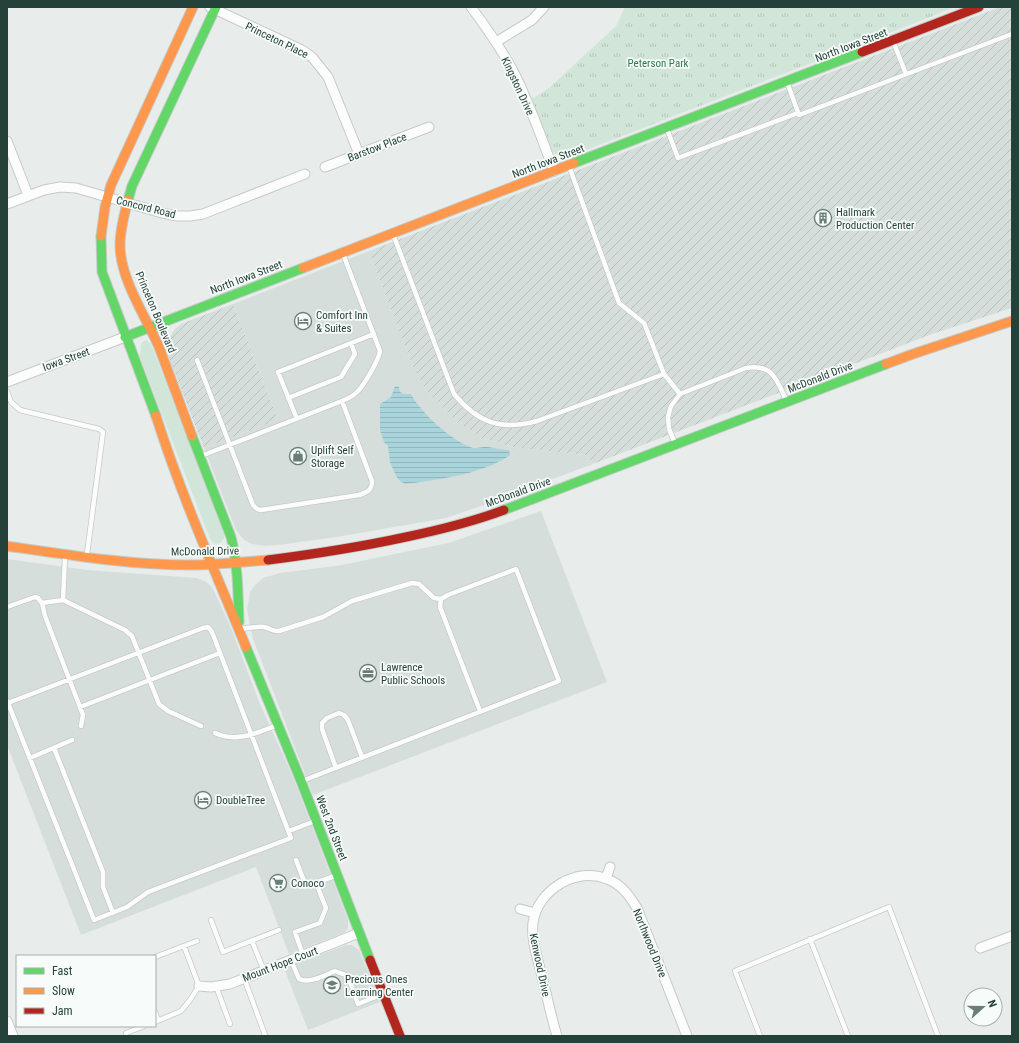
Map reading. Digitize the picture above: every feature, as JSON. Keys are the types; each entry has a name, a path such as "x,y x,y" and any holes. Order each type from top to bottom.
{"main road":[{"path":"193,7 117,170 107,197 101,227 101,260 107,286 125,337 155,414 168,455 211,564"},
{"name":"North Iowa Street","path":"125,337 979,7"},
{"name":"Princeton Boulevard","path":"213,8 132,186 121,231 120,245 122,261 127,277 140,309 158,346 229,531 233,544 235,562"},
{"name":"McDonald Drive","path":"7,546 65,556 155,564 193,565 318,554 360,547 452,527 522,504 913,354 1012,321"},
{"name":"West 2nd Street","path":"235,562 239,629"},
{"name":"West 2nd Street","path":"211,564 301,781 400,1036"}],"street":[{"name":"Kingston Drive","path":"471,7 496,42 512,69 527,102 554,171"},
{"path":"496,42 532,20 544,7"},
{"name":"Princeton Place","path":"213,8 302,50 312,57 328,77 359,154"},
{"name":"Barstow Place","path":"325,167 429,127"},
{"path":"7,141 28,195"},
{"name":"Concord Road","path":"7,204 44,190 60,187 76,188 162,213 190,216 203,214 305,174"},
{"name":"Iowa Street","path":"7,382 125,337"},
{"path":"606,878 610,867"},
{"name":"Northwood Drive","path":"564,881 584,876 606,878 618,884 629,895 637,908 687,1036"},
{"name":"Kenwood Drive","path":"557,1036 532,930 535,913 541,901 548,893 564,881"},
{"path":"520,909 535,913"},
{"name":"Mount Hope Court","path":"199,986 230,984 360,933"},
{"path":"980,948 1012,936"},
{"path":"7,1021 13,1036"}],"lane":[{"path":"667,128 678,158 798,113 799,115 1012,34"},
{"path":"893,41 906,74"},
{"path":"787,82 798,113"},
{"path":"568,166 619,303 644,323 664,374 680,394"},
{"path":"393,233 454,394 465,407 491,422 503,425 521,426 664,374"},
{"path":"201,456 342,401 357,392 378,358 380,351 343,253"},
{"path":"297,419 278,372 374,334"},
{"path":"288,398 341,377 355,354 351,343"},
{"path":"197,360 253,505 261,510 359,495 369,491 372,487 372,481 342,401"},
{"path":"676,446 669,429 668,417 671,406 680,394 746,368 756,366 772,374 787,403"},
{"path":"7,392 11,402 20,410 99,429 103,432 87,558"},
{"path":"63,600 65,556"},
{"path":"239,629 256,627 265,628 274,632 279,631 323,617 352,602 412,583 419,584 434,598 441,599 516,569 559,681 301,781"},
{"path":"7,607 35,597 42,603 45,616 83,715 81,726"},
{"path":"441,599 440,608 480,711"},
{"path":"42,603 63,600 125,630 132,636 159,704 168,711 201,726"},
{"path":"208,627 212,632 220,653 291,838 148,892 127,907 94,920 7,702 203,628 208,627"},
{"path":"80,707 220,653"},
{"path":"336,768 322,729 322,723 327,718 339,714 344,715 348,720 362,757"},
{"path":"216,733 235,738 251,735 278,725"},
{"path":"30,758 72,740"},
{"path":"54,748 103,872 104,888 113,913"},
{"path":"288,831 316,820"},
{"path":"296,860 306,886 337,875"},
{"path":"303,955 295,932 320,923 326,908 316,883"},
{"path":"760,1036 735,971 889,907 938,1036"},
{"path":"211,920 223,952 279,930"},
{"path":"810,939 848,1036"},
{"path":"156,957 197,941"},
{"path":"252,941 264,971"},
{"path":"156,1021 181,1011 199,986 184,946"},
{"path":"291,960 299,979 303,981 309,981 335,970 348,976 358,1004 383,994"},
{"path":"244,978 265,1035"},
{"path":"216,986 230,1024"},
{"path":"126,1033 141,1027"}],"shaded area":[{"path":"1000,7 1012,7 1012,308 932,334 593,464 585,455 516,448 479,437 452,417 428,393 413,367 369,251"},
{"path":"369,251 413,367 428,393 452,417 479,437 516,448 585,455 593,464 446,518 337,537 278,545 265,546 252,544 244,540 236,530 204,448 278,420 233,304"},
{"path":"233,304 278,420 204,448 169,358 167,349 168,340 175,329 181,324"},
{"path":"541,511 607,682 313,795 253,639 247,609 250,592 255,585 263,578 280,573 342,565 448,543"},
{"path":"7,559 87,570 197,578 210,585 231,628 260,704 293,777 348,920 348,928 344,933 289,954 256,867 81,935 7,745"},
{"name":"Precious Ones Learning Center","path":"346,945 352,945 359,950 380,1002 308,1030 284,968"}],"green space":[{"name":"Peterson Park","path":"625,7 954,7 568,157 558,156 551,148 532,99 549,88 616,26"},
{"path":"146,340 151,344 224,534 224,538 220,543 215,544 210,539 140,357 141,343"}],"water":[{"path":"395,386 399,387 400,392 404,394 411,394 422,409 437,425 462,443 472,448 486,447 509,450 510,455 487,467 460,475 405,484 400,481 396,476 390,462 388,446 384,442 380,430 380,404 391,397"}],"traffic: fast":[{"path":"128,200 132,186 216,7"},
{"path":"574,163 862,52"},
{"path":"101,236 102,272 156,416"},
{"path":"125,337 303,268"},
{"path":"504,510 886,364"},
{"path":"192,436 231,537 238,590 239,622"},
{"path":"246,647 301,781 370,960"}],"traffic: slow":[{"path":"101,236 105,207 111,185 193,7"},
{"path":"303,268 574,163"},
{"path":"128,200 122,222 120,239 121,258 124,271 135,298 159,347 192,436"},
{"path":"886,364 1012,321"},
{"path":"156,416 187,504 246,647"},
{"path":"7,546 99,559 169,565 268,560"}],"traffic: jam":[{"path":"862,52 979,7"},
{"path":"268,560 372,544 431,532 504,510"},
{"path":"370,960 400,1036"}],"place":[{"name":"Hallmark Production Center","path":"823,218"},
{"name":"Comfort Inn & Suites","path":"303,321"},
{"name":"Uplift Self Storage","path":"298,456"},
{"name":"Lawrence Public Schools","path":"368,673"},
{"name":"DoubleTree","path":"203,800"},
{"name":"Conoco","path":"278,883"},
{"name":"Precious Ones Learning Center","path":"332,985"}]}
